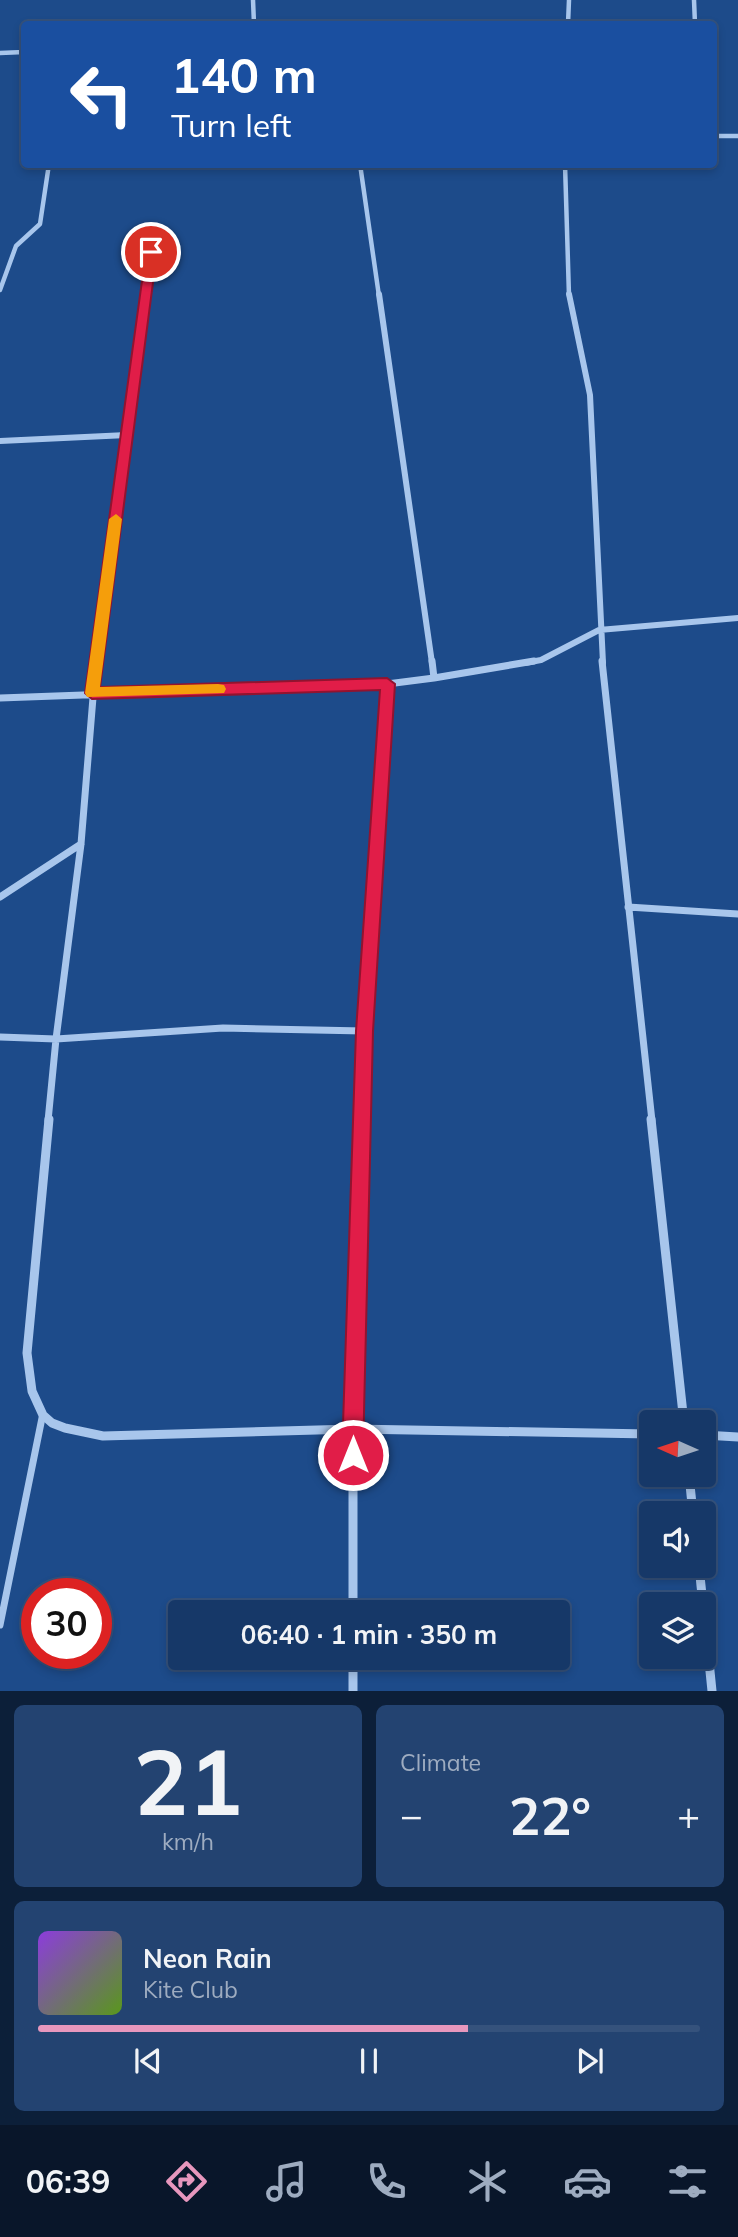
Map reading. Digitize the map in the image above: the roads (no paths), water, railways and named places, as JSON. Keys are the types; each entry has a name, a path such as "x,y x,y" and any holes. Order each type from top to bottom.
{"street":[{"path":"253,0 254,21"},
{"path":"568,21 569,0"},
{"path":"694,0 695,21"},
{"path":"0,53 21,52"},
{"path":"717,136 738,136"},
{"path":"0,290 16,246 40,224 48,168"},
{"path":"361,168 434,678"},
{"path":"565,168 568,290 590,395 599,630 683,1410"},
{"path":"151,252 92,693 81,844 56,1039 27,1353 29,1388 42,1418 69,1432 103,1436 353,1429 639,1434"},
{"path":"0,441 127,435"},
{"path":"0,698 387,684 477,673 541,660 599,630 738,618"},
{"path":"353,1600 353,1429 364,1031 387,684"},
{"path":"0,898 81,844"},
{"path":"628,907 738,914"},
{"path":"0,1037 56,1039 223,1028 364,1031"},
{"path":"716,1436 738,1437"},
{"path":"710,1669 712,1691"},
{"path":"353,1670 353,1691"}],"lane":[{"path":"0,1625 42,1418"}]}
